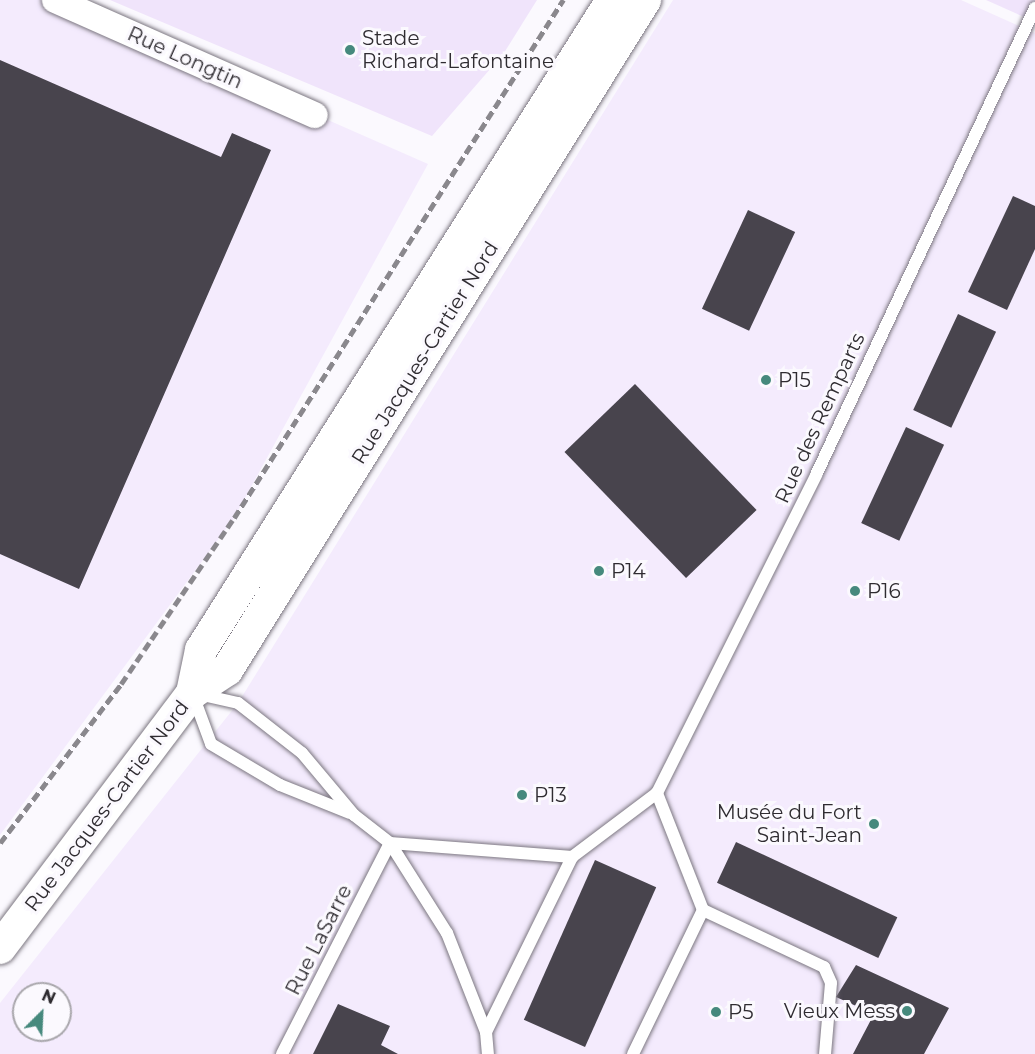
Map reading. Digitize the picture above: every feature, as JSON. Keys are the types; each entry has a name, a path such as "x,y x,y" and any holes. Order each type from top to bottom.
{"street":[{"name":"Rue Longtin","path":"55,0 315,115"},
{"name":"Rue Jacques-Cartier Nord","path":"192,693 201,650 612,0"},
{"name":"Rue Jacques-Cartier Nord","path":"0,948 192,693 227,670 645,0"}],"lane":[{"name":"Rue des Remparts","path":"572,857 657,793 816,475 1035,8"},
{"path":"192,693 211,744 280,784 354,815"},
{"path":"192,693 238,703 302,753 354,815 390,843 447,933 486,1032 488,1054"},
{"path":"657,793 703,910 824,968 831,983 825,1054"},
{"path":"390,843 572,857 486,1032"},
{"name":"Rue LaSarre","path":"282,1054 390,843"},
{"path":"633,1054 703,910"}],"shaded area":[{"path":"0,0 55,0 428,164 234,518 0,835"},
{"name":"Stade Richard-Lafontaine","path":"110,0 537,0 504,53 432,136"},
{"path":"673,0 961,0 1035,33 1035,1054 0,1054 0,1003 12,988 12,1042 72,1042 72,982 17,982 238,703"},
{"path":"986,0 1035,0 1035,22"}],"building":[{"path":"0,60 221,157 232,133 271,150 79,589 0,554"},
{"path":"1013,196 1035,206 1035,249 1007,310 968,292"},
{"path":"748,210 795,232 749,331 702,309"},
{"path":"958,314 996,332 951,428 913,410"},
{"path":"635,384 757,510 686,578 565,452"},
{"path":"906,427 944,445 899,541 861,523"},
{"path":"736,842 897,917 878,958 717,883"},
{"path":"595,860 656,887 585,1047 524,1020"},
{"name":"Vieux Mess","path":"856,965 949,1008 924,1054 853,1054 874,1014 836,997"},
{"path":"338,1004 390,1026 381,1045 398,1054 313,1054"}],"railway":[{"path":"0,843 121,684 234,518 563,0"}],"place":[{"name":"Stade Richard-Lafontaine","path":"350,50"},
{"name":"P15","path":"766,380"},
{"name":"P14","path":"599,571"},
{"name":"P16","path":"855,591"},
{"name":"P13","path":"522,795"},
{"name":"Musée du Fort Saint-Jean","path":"874,824"},
{"name":"Vieux Mess","path":"907,1011"},
{"name":"P5","path":"716,1012"}]}
